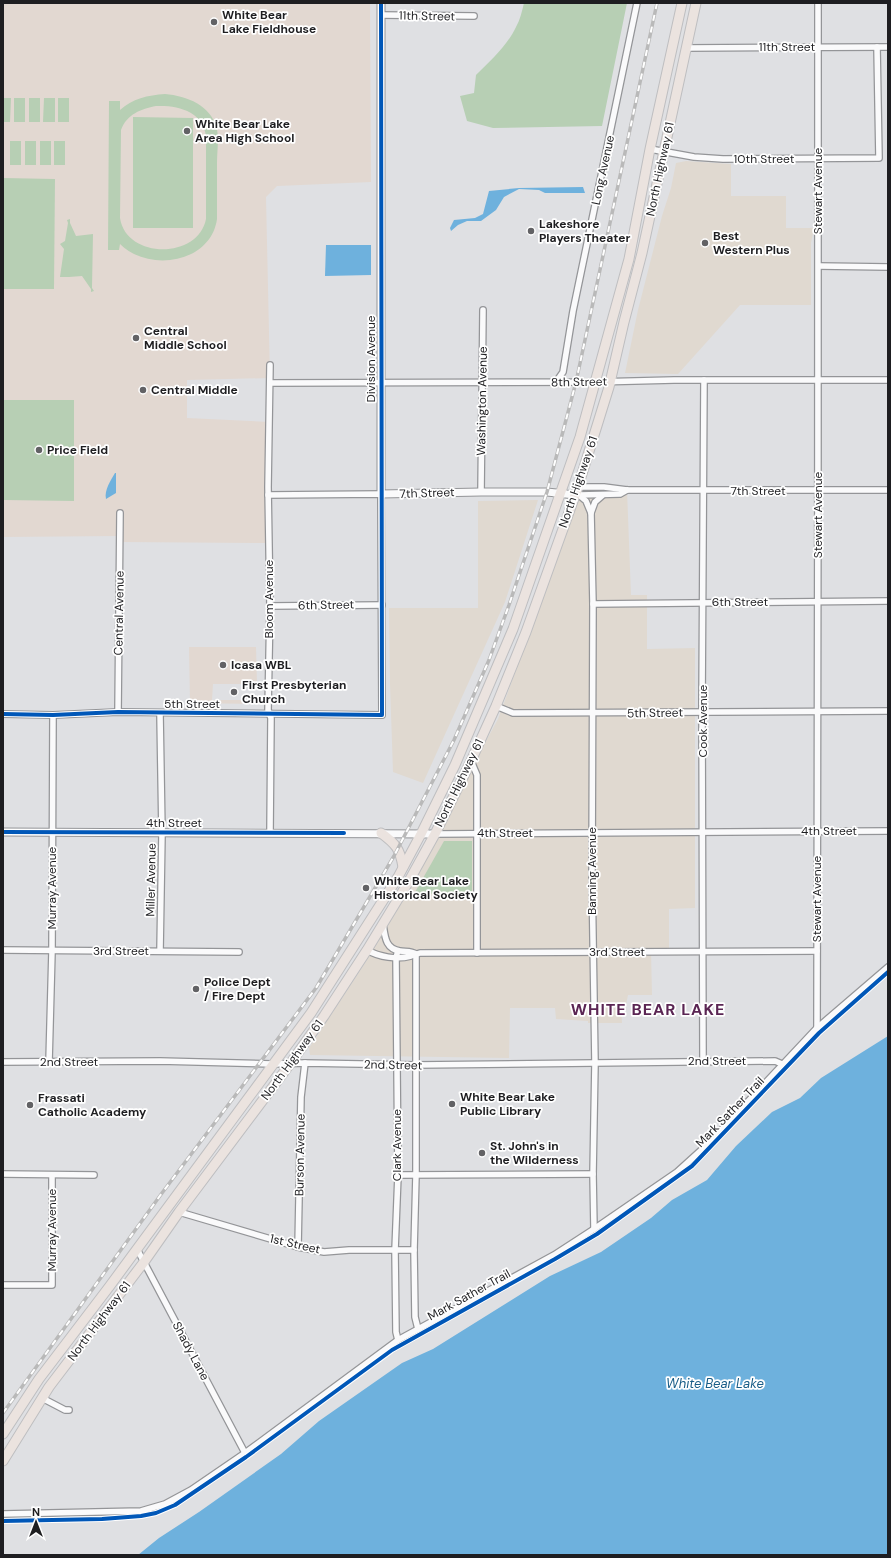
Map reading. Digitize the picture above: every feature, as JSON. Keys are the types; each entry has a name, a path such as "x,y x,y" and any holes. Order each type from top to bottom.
{"main road":[{"name":"North Highway 61","path":"3,1434 39,1379 311,1013 403,867 455,765 513,629 580,437 629,259 650,149 682,3"},
{"name":"North Highway 61","path":"3,1461 49,1387 144,1262 179,1212 290,1064 367,950 409,881 435,834 471,761 496,706 526,632 577,492 611,382 624,322 642,253 696,3"},
{"path":"489,687 489,697 491,702 496,706"},
{"path":"381,833 396,845 401,854 403,867"},
{"path":"364,930 364,939 367,950"}],"street":[{"name":"Division Avenue","path":"381,3 382,715"},
{"name":"Long Avenue","path":"556,382 563,372 573,311 637,3"},
{"name":"Stewart Avenue","path":"817,1028 817,712 819,602 818,3"},
{"name":"11th Street","path":"381,15 474,16"},
{"name":"11th Street","path":"686,48 888,47"},
{"name":"10th Street","path":"650,149 694,158 879,158 877,48"},
{"path":"819,266 888,267"},
{"name":"Washington Avenue","path":"481,492 483,310"},
{"name":"Bloom Avenue","path":"270,365 268,495 270,606 268,710 271,718 270,833"},
{"name":"8th Street","path":"270,383 381,384 611,382 628,380 888,380"},
{"name":"Cook Avenue","path":"703,1061 704,952 702,712 704,603 704,380"},
{"name":"7th Street","path":"268,495 481,492 561,494 604,487 627,490 703,491 888,490"},
{"name":"7th Street","path":"577,492 603,495 620,494 627,490"},
{"path":"577,492 586,501 591,512"},
{"path":"591,512 595,502 603,495"},
{"name":"Banning Avenue","path":"591,512 593,604 592,952 595,1063 593,1174 594,1229"},
{"name":"Central Avenue","path":"118,712 120,513"},
{"name":"6th Street","path":"593,604 888,601"},
{"name":"6th Street","path":"270,606 382,605"},
{"name":"5th Street","path":"496,706 513,713 888,711"},
{"name":"5th Street","path":"3,714 53,715 118,712 160,714 382,715"},
{"name":"Miller Avenue","path":"160,714 162,833 160,951"},
{"name":"Murray Avenue","path":"49,1062 52,950 53,715"},
{"path":"471,761 477,774 477,953"},
{"name":"4th Street","path":"3,832 435,834 888,831"},
{"path":"383,922 387,942 391,947 398,950"},
{"name":"3rd Street","path":"3,950 239,952"},
{"name":"3rd Street","path":"367,950 375,954 396,957 411,956 416,954 817,950"},
{"name":"3rd Street","path":"398,950 411,951 416,954"},
{"name":"Clark Avenue","path":"398,950 396,957 398,1175 395,1250 396,1332 398,1340"},
{"name":"Clark Avenue","path":"416,954 416,1175 414,1250 415,1317 418,1329"},
{"path":"3,1514 141,1511 165,1504 185,1494 245,1453 398,1340 554,1256 689,1162 709,1143 817,1028 888,967"},
{"name":"2nd Street","path":"3,1062 160,1061 273,1064 305,1063 416,1065 775,1061 782,1064"},
{"name":"Burson Avenue","path":"298,1247 301,1097 305,1063"},
{"path":"3,1174 94,1175"},
{"path":"398,1175 593,1174"},
{"name":"Murray Avenue","path":"3,1285 52,1286 52,1175"},
{"name":"1st Street","path":"179,1212 298,1247 324,1252 349,1250 414,1250"},
{"name":"Shady Lane","path":"137,1249 245,1453"},
{"path":"42,1398 65,1410 69,1410"}],"shaded area":[{"path":"3,3 370,3 371,182 277,186 266,197 270,378 187,380 187,418 269,422 269,543 120,542 120,536 3,537"},
{"path":"686,161 731,164 731,196 786,196 786,228 814,228 811,243 811,305 740,305 678,374 625,373 638,310 662,216 671,188 676,163"},
{"path":"627,490 631,595 647,595 647,649 695,648 695,908 669,909 669,949 651,951 652,995 628,995 626,1005 621,1006 622,1023 588,1023 588,1021 556,1019 555,1008 510,1008 509,1058 310,1055 309,1048 365,963 498,719 582,491"},
{"path":"538,500 505,602 423,783 393,772 389,608 478,608 478,501"},
{"name":"Icasa WBL","path":"189,647 256,647 257,684 213,684 212,700 257,700 257,704 190,703"}],"green space":[{"path":"524,3 627,3 602,126 493,128 467,121 460,96 474,93 476,75 498,52 512,34 519,21"},
{"path":"159,95 173,95 197,103 204,108 214,121 218,137 217,219 212,234 203,246 191,254 177,259 162,260 147,259 132,253 120,244 119,250 108,250 109,101 120,101 120,110 135,100","holes":["165,106 189,112 201,121 204,128 206,137 206,219 200,232 190,242 177,248 162,249 148,247 135,241 125,231 120,218 121,130 127,120 135,113 150,107"]},
{"path":"3,98 11,98 10,122 3,122"},
{"path":"14,98 25,98 25,122 14,122"},
{"path":"29,98 40,98 40,122 29,122"},
{"path":"44,98 55,98 55,122 43,122"},
{"path":"58,98 69,98 69,122 58,122"},
{"path":"133,117 193,118 193,228 133,228"},
{"path":"10,141 21,141 21,165 10,165"},
{"path":"25,141 36,141 36,165 25,165"},
{"path":"40,141 51,141 51,165 40,165"},
{"path":"54,141 65,141 65,165 54,165"},
{"path":"3,178 55,179 54,289 3,289"},
{"path":"70,219 70,223 76,236 93,234 92,288 94,291 91,292 91,289 82,276 60,277 64,249 60,244 65,241 68,223 67,220"},
{"name":"Price Field","path":"4,400 74,400 74,501 4,500"},
{"path":"444,841 472,841 472,893 414,894"}],"water":[{"path":"583,187 585,193 545,193 539,190 519,189 504,197 496,210 481,221 467,221 458,225 451,231 450,228 454,220 475,218 483,214 489,191 519,188"},
{"path":"326,245 371,245 371,275 325,276"},
{"path":"115,473 116,493 106,499 107,489"},
{"name":"White Bear Lake","path":"888,1036 888,1555 138,1555 159,1538 199,1512 281,1454 319,1421 402,1363 433,1349 550,1276 601,1252 651,1218 672,1200 707,1180 736,1146 772,1112 800,1098 821,1078"}],"railway":[{"path":"3,1413 162,1193 316,988 394,856 454,740 489,660 547,492 576,382 657,3"}],"cycle path":[{"path":"3,714 53,715 118,712 382,715 381,3"},
{"path":"3,832 344,833"},
{"name":"Mark Sather Trail","path":"3,1521 102,1519 141,1516 156,1513 175,1505 246,1457 392,1350 597,1234 692,1166 819,1033 888,972"}],"place":[{"name":"White Bear Lake Fieldhouse","path":"214,22"},
{"name":"White Bear Lake Area High School","path":"187,131"},
{"name":"Lakeshore Players Theater","path":"531,231"},
{"name":"Best Western Plus","path":"705,243"},
{"name":"Central Middle School","path":"136,338"},
{"name":"Central Middle","path":"143,390"},
{"name":"Price Field","path":"39,450"},
{"name":"Icasa WBL","path":"223,665"},
{"name":"First Presbyterian Church","path":"234,692"},
{"name":"White Bear Lake Historical Society","path":"366,888"},
{"name":"Police Dept / Fire Dept","path":"196,989"},
{"name":"White Bear Lake Public Library","path":"452,1104"},
{"name":"Frassati Catholic Academy","path":"30,1105"},
{"name":"St. John's in the Wilderness","path":"482,1153"}],"district":[{"name":"WHITE BEAR LAKE","path":"648,1009"}]}
